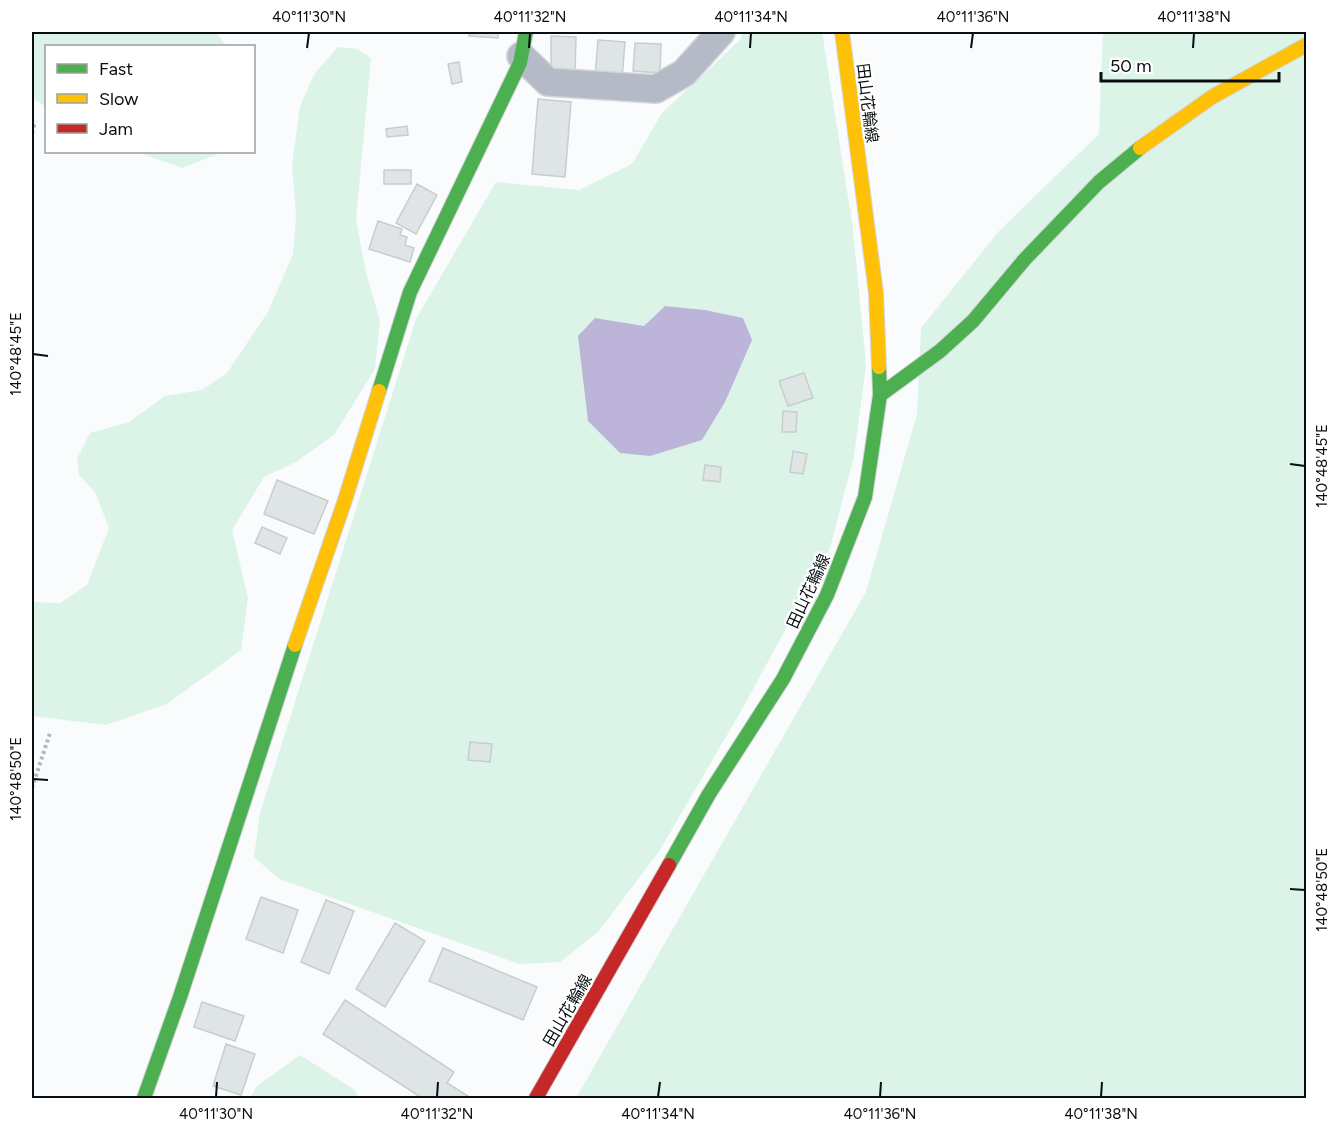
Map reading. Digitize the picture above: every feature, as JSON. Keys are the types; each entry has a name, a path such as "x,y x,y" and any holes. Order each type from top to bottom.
{"street":[{"path":"524,44 548,82 656,89 684,73 721,32"},
{"name":"田山花輪線","path":"536,1098 709,794 783,679 827,595 865,497 880,395 876,293 842,32"},
{"path":"144,1098 184,986 300,629 344,503 410,292 505,94 524,44"},
{"path":"880,395 940,351 973,321 1024,259 1099,182 1150,140 1212,97 1306,45"}],"path":[{"path":"32,133 36,121"},
{"path":"32,788 50,733"}],"green space":[{"path":"32,32 206,32 217,34 226,45 45,45 45,106 33,98 32,101"},
{"path":"742,32 822,32 853,229 866,365 854,456 830,548 741,711 660,850 599,931 560,962 519,964 279,879 254,857 260,813 416,319 496,182 579,190 632,164 662,113 741,39","holes":["665,306 705,310 742,318 578,337 596,318 644,326"]},
{"path":"1103,32 1306,32 1306,1098 576,1098 866,592 917,414 921,328 999,231 1099,134"},
{"path":"338,47 357,49 371,58 356,219 366,273 380,321 375,369 334,435 296,462 264,477 232,530 248,598 241,650 167,704 106,725 32,716 32,602 60,603 87,585 109,528 95,492 79,475 77,459 90,433 129,422 165,396 202,390 227,373 268,312 293,254 296,216 292,165 300,106 315,73"},
{"path":"141,153 220,153 182,168"},
{"path":"300,1055 355,1090 358,1098 250,1098 257,1086"}],"shaded area":[{"path":"665,306 705,310 743,318 752,340 725,402 702,440 650,456 620,453 588,421 578,336 595,318 644,326"}],"building":[{"path":"469,32 498,32 498,38 469,36"},
{"path":"551,36 576,37 575,72 551,72"},
{"path":"598,40 625,42 622,80 595,78"},
{"path":"635,43 661,44 660,73 633,71"},
{"path":"459,62 462,82 452,84 448,64"},
{"path":"538,99 571,102 565,177 532,174"},
{"path":"407,126 408,135 387,137 386,129"},
{"path":"384,170 411,170 411,184 384,184"},
{"path":"417,184 437,195 416,234 396,223"},
{"path":"378,221 402,229 400,235 407,237 405,245 414,248 410,262 369,249"},
{"path":"804,373 813,398 788,406 779,381"},
{"path":"783,411 797,412 796,432 782,432"},
{"path":"793,451 807,454 803,474 790,472"},
{"path":"705,465 721,467 720,482 703,480"},
{"path":"277,480 328,501 314,534 264,514"},
{"path":"262,527 287,538 280,554 255,543"},
{"path":"470,742 492,744 490,762 468,760"},
{"path":"261,897 298,910 283,953 246,939"},
{"path":"326,900 354,911 329,974 301,962"},
{"path":"395,923 425,941 385,1007 356,989"},
{"path":"443,948 537,987 523,1020 429,981"},
{"path":"345,1000 454,1072 447,1083 471,1098 422,1098 323,1034"},
{"path":"202,1002 244,1016 235,1041 194,1027"},
{"path":"226,1044 255,1054 241,1095 213,1086"}],"traffic: fast":[{"path":"379,391 410,292 520,63 526,32"},
{"path":"880,395 940,351 973,321 1025,259 1099,182 1140,148"},
{"path":"669,865 709,794 783,679 827,595 865,497 880,395 879,367"},
{"path":"144,1098 180,997 295,645"}],"traffic: slow":[{"path":"842,32 876,293 879,367"},
{"path":"1140,148 1212,97 1306,45"},
{"path":"295,645 344,503 379,391"}],"traffic: jam":[{"path":"536,1098 669,865"}]}
